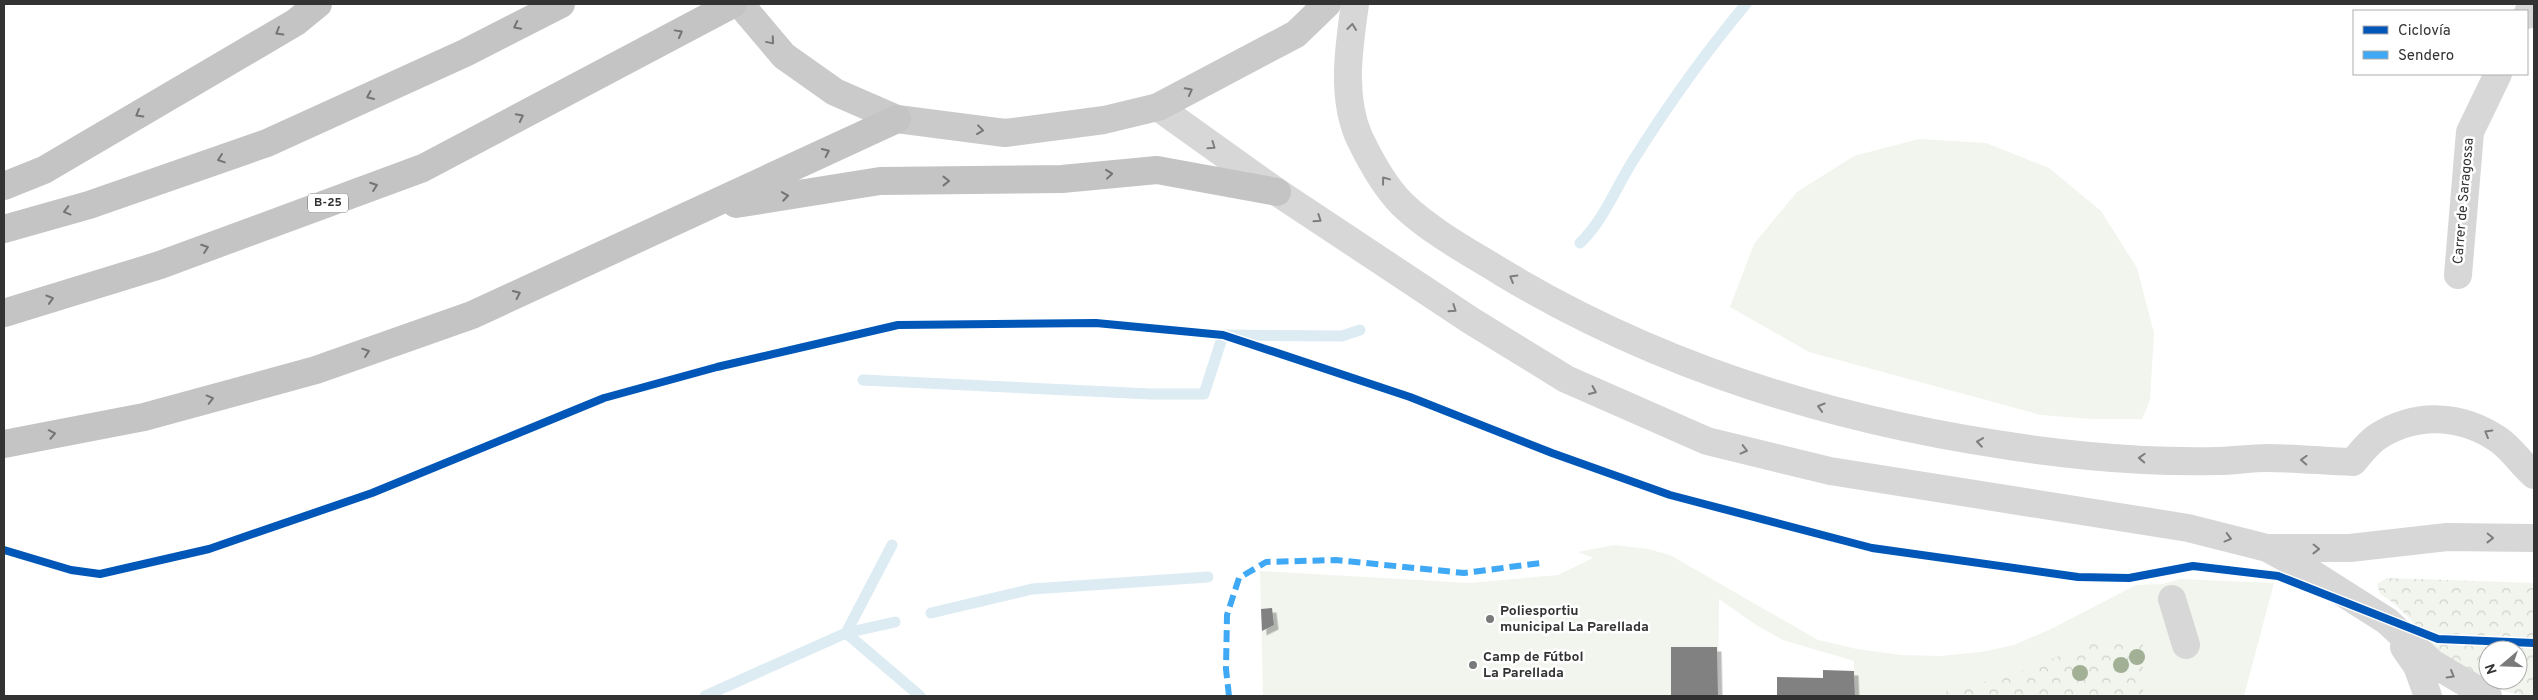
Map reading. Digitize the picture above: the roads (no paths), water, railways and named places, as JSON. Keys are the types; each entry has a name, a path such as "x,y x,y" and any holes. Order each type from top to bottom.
{"highway":[{"path":"4,186 44,170 296,22 318,4"},
{"path":"4,229 89,205 267,142 465,53 560,4"},
{"name":"B-25","path":"4,313 160,265 423,168 733,4"},
{"path":"4,444 144,417 316,370 472,315 897,119"},
{"path":"702,209 880,181 1062,179 1157,170 1277,192"}],"main road":[{"path":"740,4 784,56 835,92 897,119 1005,133 1104,120 1158,107 1296,34 1327,4"}],"street":[{"path":"1355,4 1349,56 1349,100 1358,133 1374,166 1401,203 1446,238 1554,303 1712,374 1864,420 1976,442 2092,456 2217,461 2268,458 2352,462 2376,438 2406,422 2439,418 2472,424 2501,441 2534,475"},
{"name":"Carrer de Saragossa","path":"2458,275 2470,132 2498,75"},
{"path":"1158,107 1277,192 1470,320 1566,379 1707,441 1830,470 2188,528 2267,548 2350,548 2447,537 2534,538"},
{"path":"2267,548 2302,567 2387,621 2432,663 2488,696"},
{"path":"2172,599 2186,645"},
{"path":"2387,621 2417,666 2428,696"}],"waterway":[{"path":"1580,243 1603,214 1634,159 1674,99 1716,41 1746,4"},
{"path":"863,380 1151,394 1204,394 1223,335 1342,336 1360,330"},
{"path":"892,545 846,633 920,696"},
{"path":"931,613 1032,589 1208,577"},
{"path":"705,696 846,633 895,622"}],"place":[{"name":"Poliesportiu municipal La Parellada","path":"1490,619"},
{"name":"Camp de Fútbol La Parellada","path":"1473,665"}]}
